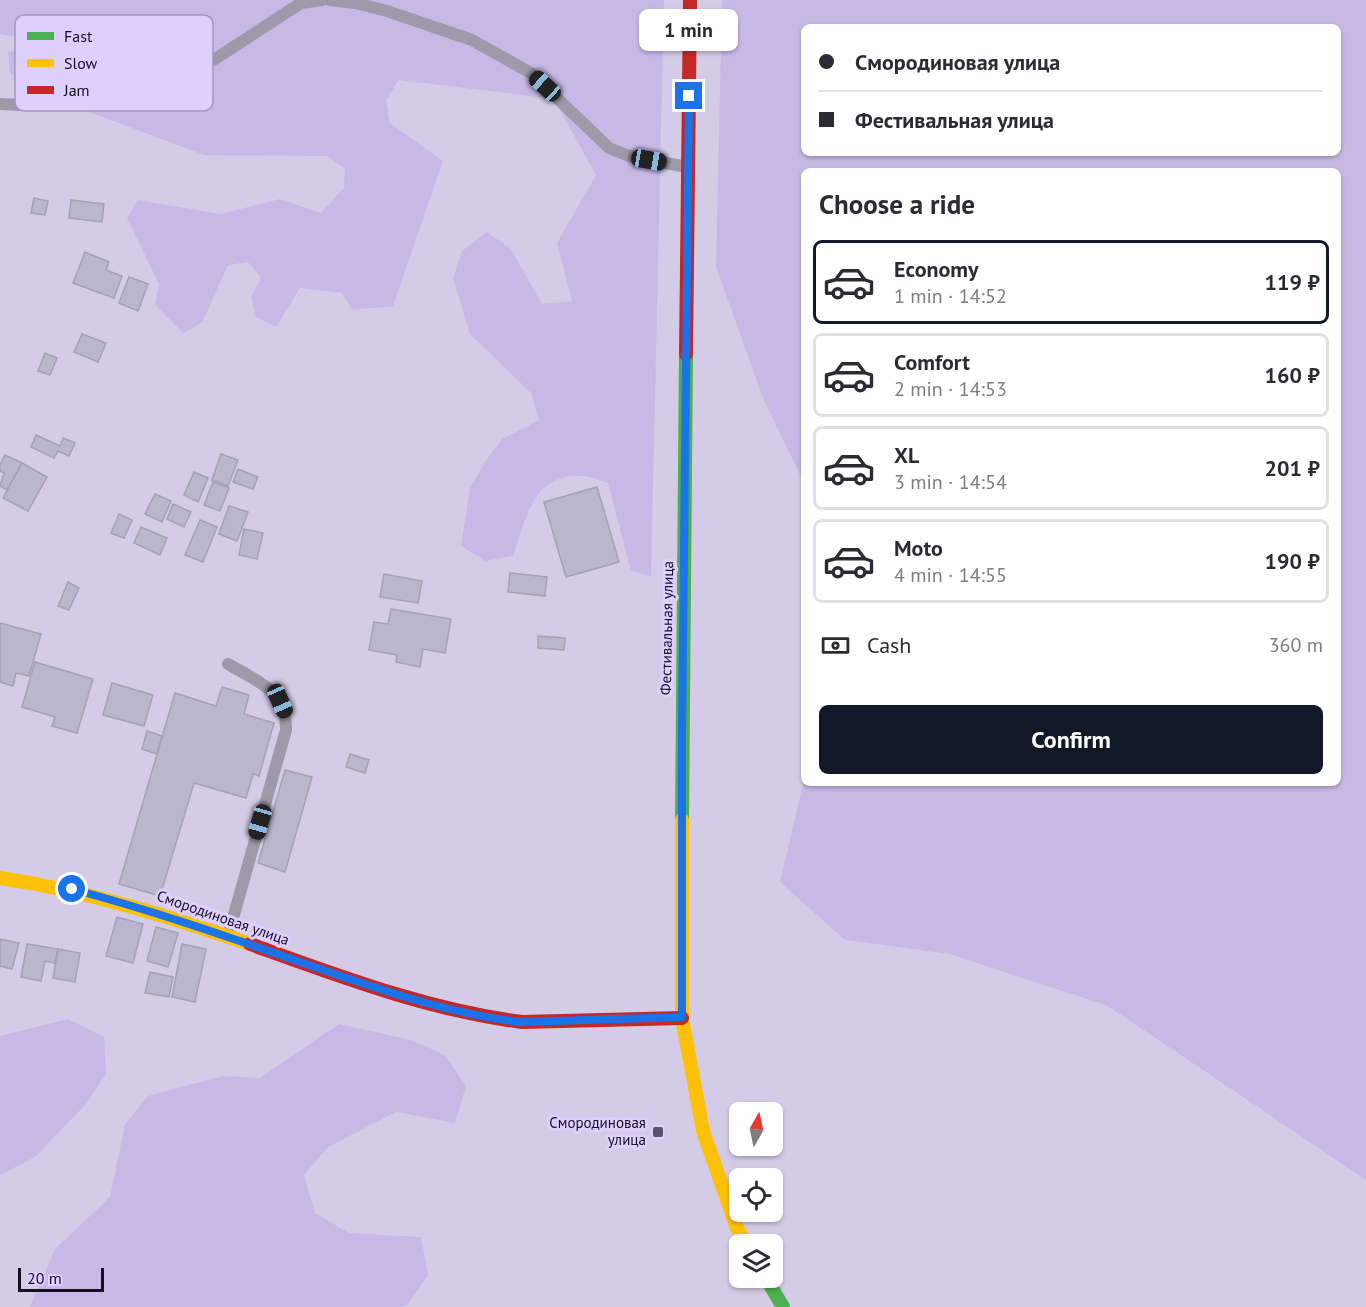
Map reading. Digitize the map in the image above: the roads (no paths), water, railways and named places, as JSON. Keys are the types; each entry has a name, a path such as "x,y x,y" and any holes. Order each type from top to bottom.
{"main road":[{"name":"Фестивальная улица","path":"690,0 682,711 682,1017 703,1131 741,1234"},
{"name":"Смородиновая улица","path":"0,878 72,889 140,907 382,990 496,1020 522,1022 682,1017"},
{"path":"772,1288 783,1307"}],"lane":[{"path":"213,60 301,3 322,0"},
{"path":"330,0 356,3 387,11 472,40 531,73 609,148 629,156 688,167"},
{"path":"0,104 15,105"},
{"path":"228,663 267,687 280,701 286,714 286,730 228,937"}],"place":[{"name":"Смородиновая улица","path":"658,1132"}]}
